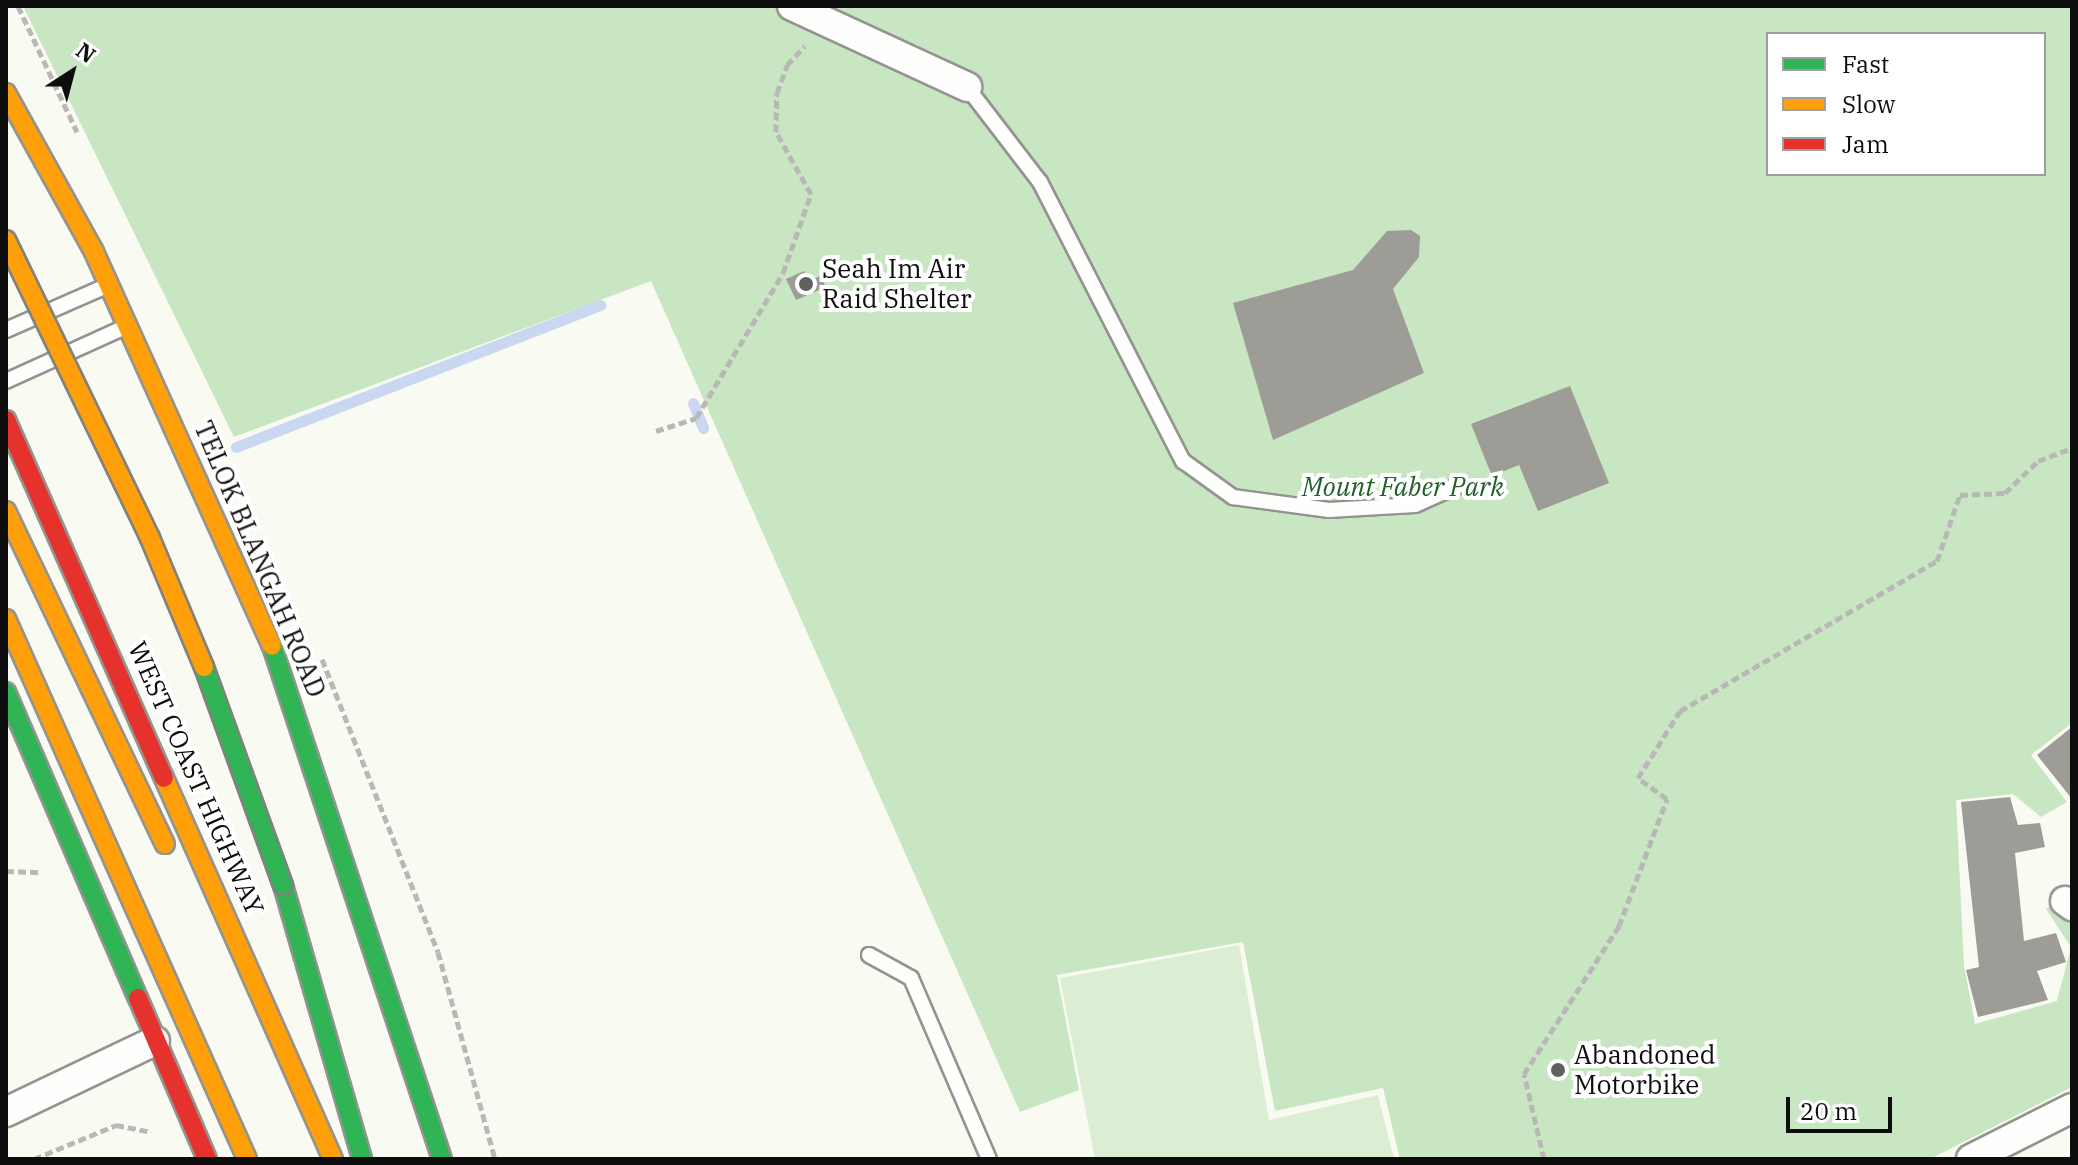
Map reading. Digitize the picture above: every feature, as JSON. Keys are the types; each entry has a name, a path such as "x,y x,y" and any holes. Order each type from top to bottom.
{"main road":[{"name":"TELOK BLANGAH ROAD","path":"6,93 109,285 264,621 442,1159"},
{"path":"6,240 150,538 223,714 283,885 362,1159"},
{"name":"WEST COAST HIGHWAY","path":"6,420 333,1159"},
{"path":"6,511 173,861"},
{"path":"6,619 247,1159"},
{"path":"6,692 207,1159"}],"street":[{"path":"792,6 967,87"},
{"path":"6,1112 155,1041"},
{"path":"1971,1159 2072,1108"}],"lane":[{"path":"967,87 1040,182 1183,461 1233,497 1329,510 1415,505 1462,484"},
{"path":"6,330 109,285"},
{"path":"6,381 129,326"},
{"path":"869,955 911,978 989,1159"}],"path":[{"path":"656,431 696,418 783,273 811,194 776,132 777,93 821,19"},
{"path":"1544,1159 1524,1074 1619,926 1667,799 1638,778 1680,711 1937,561 1960,495 2005,493 2038,461 2072,448"},
{"path":"6,871 46,872"},
{"path":"34,1159 116,1125 151,1132"}],"green space":[{"name":"Mount Faber Park","path":"23,6 2072,6 2072,723 2031,755 2067,802 2041,817 2013,794 1956,800 1964,966 1975,1024 2057,1001 2071,947 2046,909 2072,888 2072,1087 1930,1159 1400,1159 1383,1088 1275,1111 1243,942 1057,975 1079,1090 1020,1112 651,281 234,437"},
{"path":"1239,945 1269,1120 1378,1095 1394,1159 1095,1159 1060,978"}],"building":[{"path":"1411,230 1420,236 1419,257 1393,289 1424,373 1273,440 1233,303 1353,270 1387,231"},
{"name":"Seah Im Air Raid Shelter","path":"804,271 809,281 820,276 826,287 796,300 786,279"},
{"path":"1570,386 1609,483 1538,511 1519,465 1492,476 1471,424"},
{"path":"2072,727 2072,799 2037,755"},
{"path":"2010,797 2018,825 2040,823 2045,847 2015,853 2024,941 2056,933 2066,962 2037,971 2048,1000 1978,1017 1966,970 1979,967 1961,802"}],"waterway":[{"path":"236,447 600,305"},
{"path":"693,403 703,428"}],"traffic: fast":[{"path":"272,646 442,1159"},
{"path":"204,667 283,885"},
{"path":"6,692 138,998"},
{"path":"283,885 362,1159"}],"traffic: slow":[{"path":"6,93 94,252 272,646"},
{"path":"6,240 150,538 204,667"},
{"path":"6,511 165,844"},
{"path":"6,619 247,1159"},
{"path":"164,778 333,1159"}],"traffic: jam":[{"path":"6,420 164,778"},
{"path":"138,998 207,1159"}],"place":[{"name":"Seah Im Air Raid Shelter","path":"806,284"},
{"name":"Abandoned Motorbike","path":"1558,1070"}]}
